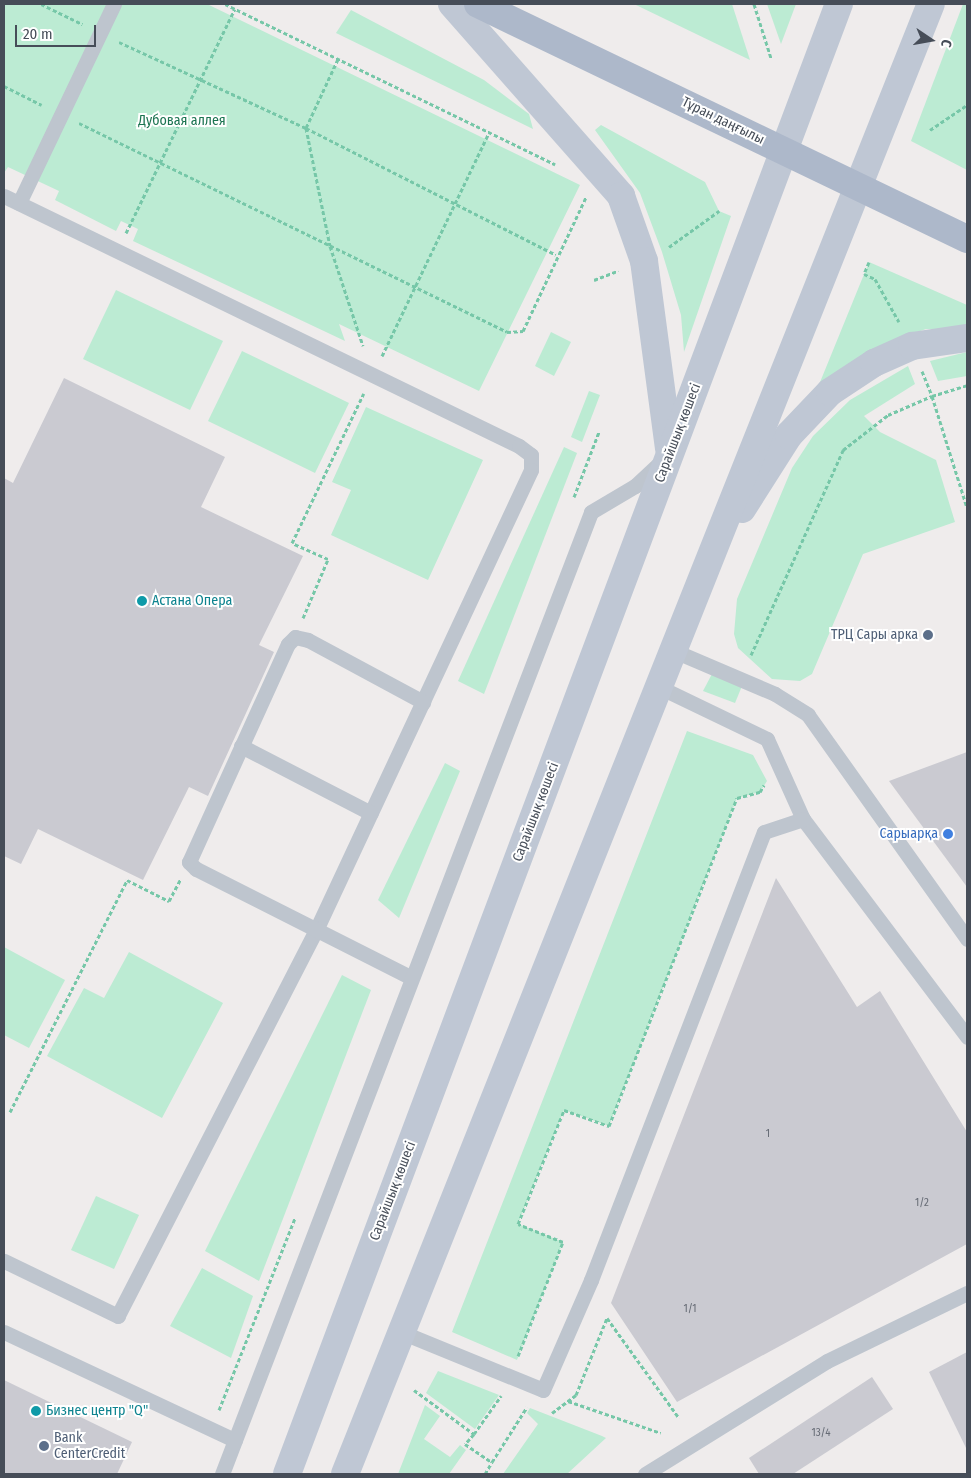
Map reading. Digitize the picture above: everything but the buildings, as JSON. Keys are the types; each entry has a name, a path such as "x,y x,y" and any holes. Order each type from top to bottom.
{"main road":[{"path":"452,4 621,196 644,261 670,453"},
{"name":"Тұран даңғылы","path":"478,4 967,239"},
{"name":"Сарайшық көшесі","path":"287,1474 839,4"},
{"path":"345,1474 657,686 710,559 931,4"},
{"path":"710,559 789,435 830,392 874,363 912,346 967,338"}],"lane":[{"path":"19,203 114,4"},
{"path":"4,196 373,375 531,455 531,470 317,928 118,1316 4,1261"},
{"path":"222,1474 410,977 591,512 635,486 670,453"},
{"path":"410,977 317,928 196,869 189,862 240,746 288,644 295,637 308,640 423,702"},
{"path":"672,650 774,694 808,715 967,939"},
{"path":"657,686 767,739 803,819 967,1037"},
{"path":"240,746 371,813"},
{"path":"401,1332 543,1390 592,1280 764,832 803,819"},
{"path":"645,1474 827,1361 967,1293"},
{"path":"4,1332 235,1440"}],"path":[{"path":"41,4 200,81 306,128 455,206 556,255"},
{"path":"225,4 557,166"},
{"path":"754,4 771,58"},
{"path":"117,250 236,9"},
{"path":"338,59 306,128 330,246 373,375"},
{"path":"4,86 330,246 515,334 523,331 556,255 588,191"},
{"path":"930,130 967,105"},
{"path":"295,637 328,559 292,543 373,375 413,286 455,206 489,133"},
{"path":"662,252 719,211"},
{"path":"869,262 864,274 875,279 902,327"},
{"path":"594,280 626,268"},
{"path":"918,361 932,396 967,508"},
{"path":"751,655 842,450 888,415 932,396 967,385"},
{"path":"508,1357 517,1360 564,1242 518,1224 564,1110 609,1126 737,798 760,792 767,781"},
{"path":"10,1112 127,880 169,901 189,862"},
{"path":"552,1413 576,1395 607,1318 679,1418"},
{"path":"414,1390 474,1434"},
{"path":"492,1462 465,1444 503,1393"},
{"path":"568,1401 661,1433"},
{"path":"485,1474 529,1403"}],"green space":[{"name":"Дубовая аллея","path":"4,4 207,4 580,185 479,391 339,324 345,341 133,241 138,229 121,221 116,231 55,200 59,191 8,167 4,173"},
{"path":"641,4 732,4 750,60 636,5"},
{"path":"767,4 796,4 781,44"},
{"path":"963,4 967,4 967,170 911,141"},
{"path":"351,10 484,80 529,114 533,129 336,33"},
{"path":"601,125 705,182 719,211 731,216 684,352 681,315 662,252 640,193 595,130"},
{"path":"869,262 967,305 967,329 926,329 906,336 816,392"},
{"path":"116,290 223,341 190,410 83,359"},
{"path":"551,332 571,342 554,376 535,366"},
{"path":"242,351 349,403 315,473 208,421"},
{"path":"967,352 967,376 938,381 930,361"},
{"path":"908,366 915,384 864,416 880,432 936,460 955,522 863,554 812,674 800,681 772,679 738,648 734,634 737,599 792,468 813,436 850,400"},
{"path":"589,391 600,395 582,442 571,437"},
{"path":"366,407 483,460 428,580 331,535 351,490 332,482"},
{"path":"564,447 577,453 484,694 458,681"},
{"path":"713,672 742,686 735,703 703,691"},
{"path":"687,731 753,755 767,781 760,792 737,798 609,1126 564,1110 518,1224 563,1242 517,1360 452,1332"},
{"path":"445,763 460,771 399,918 378,900"},
{"path":"4,947 65,980 29,1048 4,1035"},
{"path":"129,952 223,1003 162,1118 47,1056 84,988 104,998"},
{"path":"342,975 371,990 259,1281 205,1251"},
{"path":"96,1196 139,1215 114,1269 71,1250"},
{"path":"202,1268 253,1296 231,1358 170,1326"},
{"path":"438,1371 499,1395 475,1429 426,1393"},
{"path":"425,1405 440,1416 424,1439 450,1457 460,1445 466,1450 449,1474 398,1474"},
{"path":"530,1408 606,1438 567,1474 503,1474 538,1424 527,1413"}],"place":[{"name":"Астана Опера","path":"142,601"},
{"name":"ТРЦ Сары арка","path":"928,635"},
{"name":"Сарыарқа","path":"948,834"},
{"name":"Бизнес центр \"Q\"","path":"36,1411"},
{"name":"Bank CenterCredit","path":"44,1446"}]}
